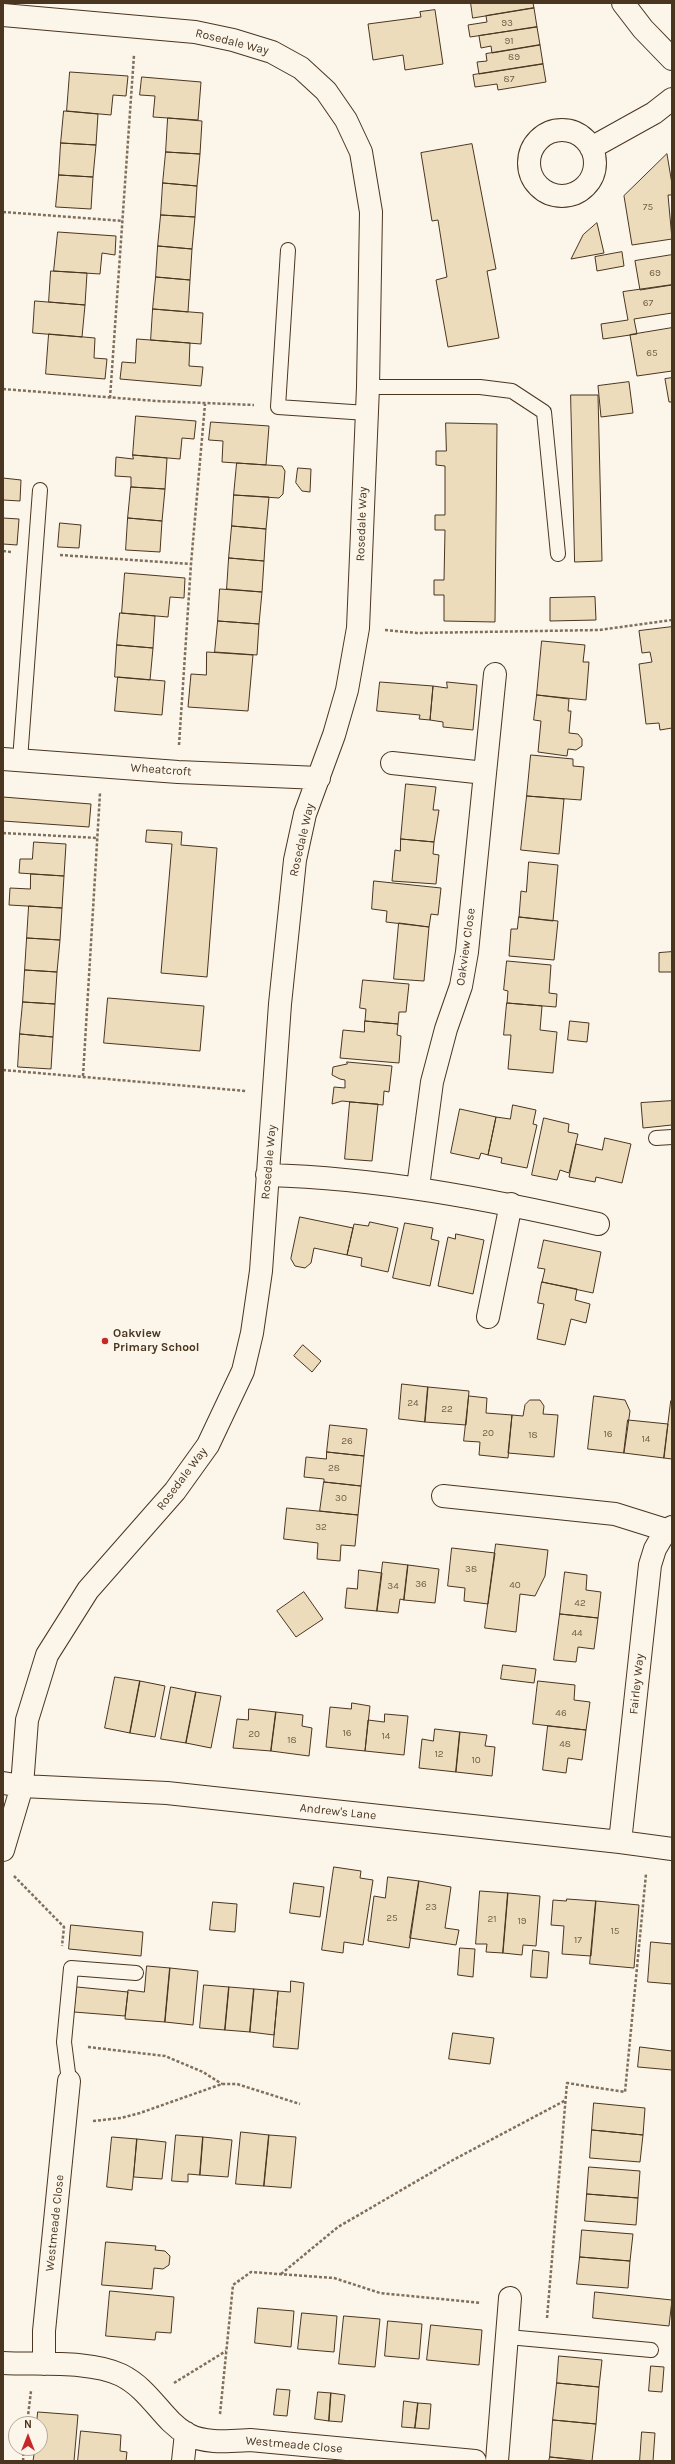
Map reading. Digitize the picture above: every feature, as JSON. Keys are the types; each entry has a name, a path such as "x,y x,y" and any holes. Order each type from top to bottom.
{"street":[{"path":"623,3 642,29 672,59"},
{"name":"Rosedale Way","path":"3,15 195,32 233,40 272,52 301,68 326,91 346,120 361,152 371,212 368,387 358,628 348,690 319,778 305,814 295,860 280,1004 261,1271 252,1333 243,1371 208,1445 175,1491 88,1590 47,1656 27,1720 13,1785 3,1850"},
{"path":"591,148 654,113 672,99"},
{"name":"Oakview Close","path":"418,1187 432,1082 446,1029 461,986 467,952 495,674"},
{"name":"Wheatcroft","path":"12,759 178,772 319,778"},
{"path":"392,763 485,773"},
{"path":"267,1175 316,1176 418,1187 511,1204 598,1224"},
{"path":"488,1317 511,1204"},
{"name":"Fairley Way","path":"443,1496 615,1514 669,1528 655,1549 650,1566 620,1842"},
{"name":"Andrew's Lane","path":"13,1785 166,1793 620,1842 648,1847 672,1849"},
{"name":"Westmeade Close","path":"38,2364 44,2331 69,2082"},
{"path":"497,2461 510,2302"},
{"name":"Westmeade Close","path":"3,2363 102,2369 134,2382 186,2433 199,2438 218,2440 250,2440 476,2461"},
{"path":"183,2461 186,2433"}],"lane":[{"path":"288,250 278,407 367,413"},
{"path":"368,387 480,387 512,391 544,412 558,554"},
{"path":"12,759 36,554 40,490"},
{"path":"656,1138 672,1137"},
{"path":"69,2082 64,2042 71,1968 136,1973"},
{"path":"508,2337 651,2350"}],"path":[{"path":"110,398 136,27"},
{"path":"3,212 123,221"},
{"path":"3,389 110,398 278,407"},
{"path":"178,772 191,564 205,404"},
{"path":"3,551 191,564"},
{"path":"358,628 417,633 599,630 672,620"},
{"path":"83,1076 102,766"},
{"path":"3,834 98,838"},
{"path":"3,1070 274,1093"},
{"path":"545,2340 568,2083 625,2092 648,1847"},
{"path":"65,2123 121,2118 222,2084 237,2084 300,2104"},
{"path":"281,2274 338,2227 453,2160 566,2100"},
{"path":"218,2440 233,2285 251,2272 334,2278 380,2293 510,2302"},
{"path":"151,2397 227,2351"},
{"path":"28,2416 38,2364"}],"building":[{"path":"471,3 533,3 534,8 473,18"},
{"path":"534,8 537,27 470,37 468,25 487,22 486,16"},
{"path":"435,10 443,64 405,70 403,55 373,60 368,24 421,17 420,12"},
{"path":"537,27 540,45 492,53 491,46 481,48 479,36"},
{"path":"540,45 543,64 479,74 477,62 487,61 486,54"},
{"path":"543,64 546,82 498,90 497,84 475,87 473,75"},
{"path":"70,72 128,76 126,96 113,95 111,115 67,111"},
{"path":"142,77 201,82 198,120 153,117 155,96 140,95"},
{"path":"64,111 98,114 96,145 61,143"},
{"path":"168,118 202,121 200,154 166,152"},
{"path":"61,143 96,145 93,177 59,175"},
{"path":"472,144 496,269 487,271 499,338 448,347 436,280 447,277 438,220 432,221 421,153"},
{"path":"166,152 200,154 197,186 163,183"},
{"path":"667,154 672,184 672,195 668,195 672,239 632,245 624,196"},
{"path":"59,175 93,177 91,209 56,207"},
{"path":"163,183 197,186 195,217 161,215"},
{"path":"161,215 195,217 192,249 158,246"},
{"path":"597,223 604,253 571,259 583,235"},
{"path":"58,232 116,236 115,255 102,253 100,274 54,271"},
{"path":"158,246 192,249 190,280 156,277"},
{"path":"622,252 624,266 597,271 595,257"},
{"path":"672,255 672,285 640,290 635,261"},
{"path":"51,271 87,273 85,305 49,302"},
{"path":"156,277 190,280 188,312 153,309"},
{"path":"672,285 672,313 634,319 637,334 603,339 601,324 628,320 623,292"},
{"path":"35,301 85,305 82,337 33,333"},
{"path":"153,309 203,313 201,344 151,340"},
{"path":"672,328 672,371 637,376 630,335"},
{"path":"49,334 95,338 94,358 107,359 105,379 46,374"},
{"path":"137,339 190,343 189,366 203,367 201,386 120,379 122,362 135,363"},
{"path":"672,378 672,402 669,402 665,379"},
{"path":"629,382 633,413 601,417 598,386"},
{"path":"571,395 598,395 602,561 575,562"},
{"path":"136,416 196,421 194,439 182,438 180,459 133,455"},
{"path":"211,422 269,426 266,465 222,462 223,441 209,440"},
{"path":"446,423 497,424 495,622 444,621 444,595 434,595 434,580 444,580 445,530 435,530 435,515 445,515 445,466 436,465 436,451 446,451"},
{"path":"133,455 167,458 165,489 131,487 131,477 115,476 116,457 133,459"},
{"path":"237,463 282,466 285,471 283,494 279,498 234,495"},
{"path":"298,468 311,469 310,492 302,491 296,483"},
{"path":"3,478 21,480 20,501 3,500"},
{"path":"131,487 165,489 162,521 128,518"},
{"path":"234,495 269,497 266,529 232,526"},
{"path":"3,518 19,519 17,545 3,544"},
{"path":"128,518 162,521 160,552 126,550"},
{"path":"60,523 81,525 79,548 58,547"},
{"path":"232,526 266,529 264,561 229,558"},
{"path":"229,558 264,561 262,592 227,589"},
{"path":"125,573 185,578 184,598 170,597 168,617 122,613"},
{"path":"220,589 262,592 259,624 218,621"},
{"path":"595,597 596,620 550,621 550,598"},
{"path":"120,613 155,616 153,648 117,645"},
{"path":"218,621 259,624 257,655 215,652"},
{"path":"672,627 672,728 660,730 659,723 646,724 639,664 652,662 650,652 642,653 639,631"},
{"path":"542,641 585,645 583,662 589,662 586,700 537,695"},
{"path":"117,645 153,648 150,680 115,677"},
{"path":"207,652 253,655 248,711 188,707 191,674 206,675"},
{"path":"118,677 165,681 162,715 115,711"},
{"path":"380,682 433,686 430,720 419,719 420,715 377,711"},
{"path":"447,682 477,685 473,730 443,727 443,722 430,720 433,686 447,688"},
{"path":"537,695 569,699 568,711 571,711 569,733 578,734 582,739 582,746 576,750 568,749 567,756 538,752 541,721 534,720"},
{"path":"531,755 573,759 573,766 584,767 581,800 527,796"},
{"path":"406,784 436,787 433,810 439,810 434,842 401,839"},
{"path":"527,796 564,799 559,854 521,850"},
{"path":"3,797 91,804 89,827 3,821"},
{"path":"147,830 182,832 181,845 217,848 207,977 161,973 172,844 146,842"},
{"path":"401,839 434,842 433,854 439,855 436,884 392,881 395,850 400,851"},
{"path":"34,842 66,844 64,876 19,873 20,859 32,859"},
{"path":"529,862 558,865 553,921 519,917 521,891 526,892"},
{"path":"31,874 64,876 62,908 9,905 10,888 30,889"},
{"path":"374,881 441,888 438,915 431,914 429,927 386,922 387,911 372,909"},
{"path":"29,906 62,908 60,940 27,938"},
{"path":"519,917 558,921 554,960 509,956 511,929 517,929"},
{"path":"399,923 429,927 424,981 394,979"},
{"path":"27,938 60,940 57,972 25,970"},
{"path":"672,952 672,972 659,972 659,953"},
{"path":"507,961 551,965 549,993 557,994 556,1007 507,1003 508,991 504,990"},
{"path":"25,970 57,972 55,1004 23,1002"},
{"path":"363,980 409,984 406,1012 399,1012 398,1024 365,1021 366,1009 360,1008"},
{"path":"108,998 204,1006 200,1051 104,1043"},
{"path":"23,1002 55,1004 53,1037 20,1034"},
{"path":"507,1003 542,1006 540,1030 557,1032 553,1073 508,1069 511,1035 504,1035"},
{"path":"365,1021 398,1024 397,1035 401,1036 399,1063 340,1058 343,1030 364,1032"},
{"path":"570,1021 589,1023 587,1042 568,1040"},
{"path":"20,1034 53,1037 51,1069 18,1067"},
{"path":"347,1062 392,1066 389,1092 384,1091 383,1105 342,1101 332,1104 334,1087 345,1088 345,1080 332,1075 333,1067 347,1064"},
{"path":"672,1101 672,1125 643,1128 641,1103"},
{"path":"350,1102 378,1104 372,1161 345,1159"},
{"path":"513,1105 536,1110 533,1124 537,1125 527,1168 501,1163 502,1158 488,1155 496,1117 510,1119"},
{"path":"460,1109 496,1117 488,1155 481,1153 479,1159 451,1153"},
{"path":"544,1118 569,1124 568,1132 578,1134 569,1173 560,1170 557,1180 532,1175"},
{"path":"605,1138 631,1144 622,1183 596,1177 595,1182 569,1177 576,1144 602,1150"},
{"path":"300,1217 353,1228 347,1255 314,1248 311,1263 305,1268 295,1266 291,1259"},
{"path":"370,1222 398,1228 388,1272 361,1266 362,1258 347,1255 354,1224 368,1226"},
{"path":"405,1223 433,1228 431,1239 439,1241 430,1286 393,1278"},
{"path":"456,1234 484,1240 473,1294 438,1286 448,1237 455,1239"},
{"path":"544,1240 601,1252 593,1293 542,1282 545,1269 538,1268"},
{"path":"542,1282 577,1289 575,1300 590,1304 586,1323 571,1319 565,1345 537,1339 544,1304 538,1303"},
{"path":"303,1345 321,1361 312,1372 294,1356"},
{"path":"402,1384 428,1387 425,1422 399,1419"},
{"path":"428,1387 469,1391 466,1425 425,1422"},
{"path":"469,1396 487,1398 486,1413 512,1415 508,1458 479,1455 480,1442 464,1441"},
{"path":"594,1396 625,1400 630,1411 624,1453 588,1449"},
{"path":"530,1400 540,1400 544,1406 543,1414 558,1415 554,1457 508,1453 512,1415 523,1416 525,1405"},
{"path":"671,1401 672,1402 672,1459 664,1458"},
{"path":"628,1420 668,1424 664,1458 624,1453"},
{"path":"330,1425 367,1429 364,1456 327,1452"},
{"path":"327,1452 364,1456 361,1486 324,1482 324,1479 304,1477 306,1457 326,1459"},
{"path":"324,1482 361,1486 358,1515 320,1511"},
{"path":"287,1508 358,1515 355,1546 341,1545 340,1561 317,1559 318,1543 284,1539"},
{"path":"496,1544 548,1550 545,1576 535,1596 520,1594 516,1632 485,1628"},
{"path":"452,1548 495,1553 488,1604 464,1601 465,1588 448,1586"},
{"path":"383,1562 408,1565 404,1600 400,1599 398,1613 377,1611"},
{"path":"408,1565 439,1569 435,1603 404,1600"},
{"path":"359,1570 382,1573 377,1611 345,1608 347,1588 357,1589"},
{"path":"565,1572 587,1575 586,1590 601,1592 598,1618 560,1614"},
{"path":"304,1592 323,1619 296,1637 277,1611"},
{"path":"560,1614 598,1618 594,1649 578,1647 576,1662 554,1660"},
{"path":"503,1665 536,1669 534,1683 501,1679"},
{"path":"115,1677 140,1681 130,1733 105,1728"},
{"path":"140,1681 165,1686 155,1737 130,1733"},
{"path":"538,1681 575,1685 574,1700 590,1702 586,1730 533,1724"},
{"path":"171,1687 196,1692 186,1743 161,1739"},
{"path":"196,1692 221,1696 211,1748 186,1743"},
{"path":"352,1703 370,1706 365,1751 326,1747 330,1707 351,1709"},
{"path":"249,1709 276,1712 271,1751 233,1748 237,1719 248,1720"},
{"path":"276,1712 303,1715 302,1726 312,1728 309,1756 271,1751"},
{"path":"385,1714 408,1716 404,1755 365,1751 368,1720 384,1722"},
{"path":"548,1726 586,1730 582,1760 568,1758 566,1773 543,1770"},
{"path":"435,1729 460,1732 456,1772 419,1768 422,1739 433,1741"},
{"path":"460,1732 487,1735 485,1746 495,1747 492,1776 456,1772"},
{"path":"334,1867 361,1871 360,1878 373,1880 363,1945 344,1942 343,1953 322,1950"},
{"path":"388,1877 419,1881 409,1948 368,1941 374,1896 385,1898"},
{"path":"419,1881 451,1887 445,1928 459,1930 456,1945 410,1938"},
{"path":"294,1883 324,1887 320,1917 290,1913"},
{"path":"480,1891 508,1893 503,1953 486,1952 487,1944 476,1944"},
{"path":"508,1893 540,1896 536,1946 523,1945 522,1955 503,1953"},
{"path":"567,1899 596,1901 591,1956 562,1954 564,1926 551,1925 553,1900 566,1901"},
{"path":"596,1901 639,1905 634,1968 590,1964"},
{"path":"213,1902 237,1904 235,1932 210,1930"},
{"path":"71,1925 143,1932 141,1956 69,1949"},
{"path":"651,1942 672,1944 672,1984 648,1982"},
{"path":"460,1948 475,1949 473,1977 458,1975"},
{"path":"533,1950 549,1952 547,1978 531,1977"},
{"path":"147,1966 170,1968 165,2022 125,2019 128,1990 144,1992"},
{"path":"170,1968 198,1971 193,2025 165,2022"},
{"path":"291,1981 304,1983 298,2049 273,2047 278,1991 290,1992"},
{"path":"204,1985 229,1987 225,2030 200,2028"},
{"path":"77,1987 128,1992 125,2016 74,2012"},
{"path":"229,1987 254,1989 250,2032 225,2030"},
{"path":"254,1989 278,1991 274,2035 250,2032"},
{"path":"453,2033 494,2038 490,2064 449,2059"},
{"path":"640,2047 672,2051 672,2070 638,2067"},
{"path":"594,2103 645,2108 643,2135 592,2130"},
{"path":"592,2130 643,2135 640,2162 590,2158"},
{"path":"241,2132 269,2135 264,2186 236,2184"},
{"path":"176,2135 203,2137 200,2175 188,2174 188,2182 172,2181"},
{"path":"269,2135 296,2137 291,2188 264,2186"},
{"path":"112,2137 137,2139 132,2190 107,2187"},
{"path":"203,2137 232,2140 228,2177 200,2175"},
{"path":"137,2139 166,2142 162,2179 134,2177"},
{"path":"589,2167 640,2171 638,2198 587,2194"},
{"path":"587,2194 638,2198 636,2225 585,2221"},
{"path":"582,2230 633,2234 630,2261 580,2257"},
{"path":"106,2242 156,2246 155,2250 165,2251 170,2256 169,2265 163,2269 154,2268 152,2289 102,2285"},
{"path":"580,2257 630,2261 628,2288 577,2284"},
{"path":"110,2291 174,2297 171,2333 156,2332 155,2340 106,2336"},
{"path":"595,2292 672,2300 669,2326 593,2318"},
{"path":"258,2308 294,2311 291,2347 255,2343"},
{"path":"302,2313 337,2316 334,2352 298,2349"},
{"path":"344,2316 380,2319 375,2367 339,2364"},
{"path":"388,2321 422,2324 419,2359 385,2356"},
{"path":"431,2325 482,2330 479,2365 427,2360"},
{"path":"559,2356 602,2360 599,2387 557,2383"},
{"path":"651,2366 664,2367 662,2392 649,2391"},
{"path":"557,2383 599,2387 596,2424 553,2420"},
{"path":"277,2389 290,2390 287,2416 274,2415"},
{"path":"318,2392 331,2393 329,2421 315,2419"},
{"path":"331,2393 345,2395 342,2422 329,2421"},
{"path":"404,2401 418,2403 415,2428 402,2427"},
{"path":"418,2403 431,2404 429,2429 415,2428"},
{"path":"38,2412 78,2415 74,2461 33,2461 34,2456 48,2456 48,2416 38,2416"},
{"path":"553,2420 596,2424 592,2461 550,2457"},
{"path":"81,2431 121,2435 120,2451 127,2452 126,2461 78,2461"},
{"path":"642,2432 655,2433 653,2461 640,2461"},
{"path":"550,2457 586,2461 549,2461"}],"place":[{"name":"Oakview Primary School","path":"105,1341"}]}
